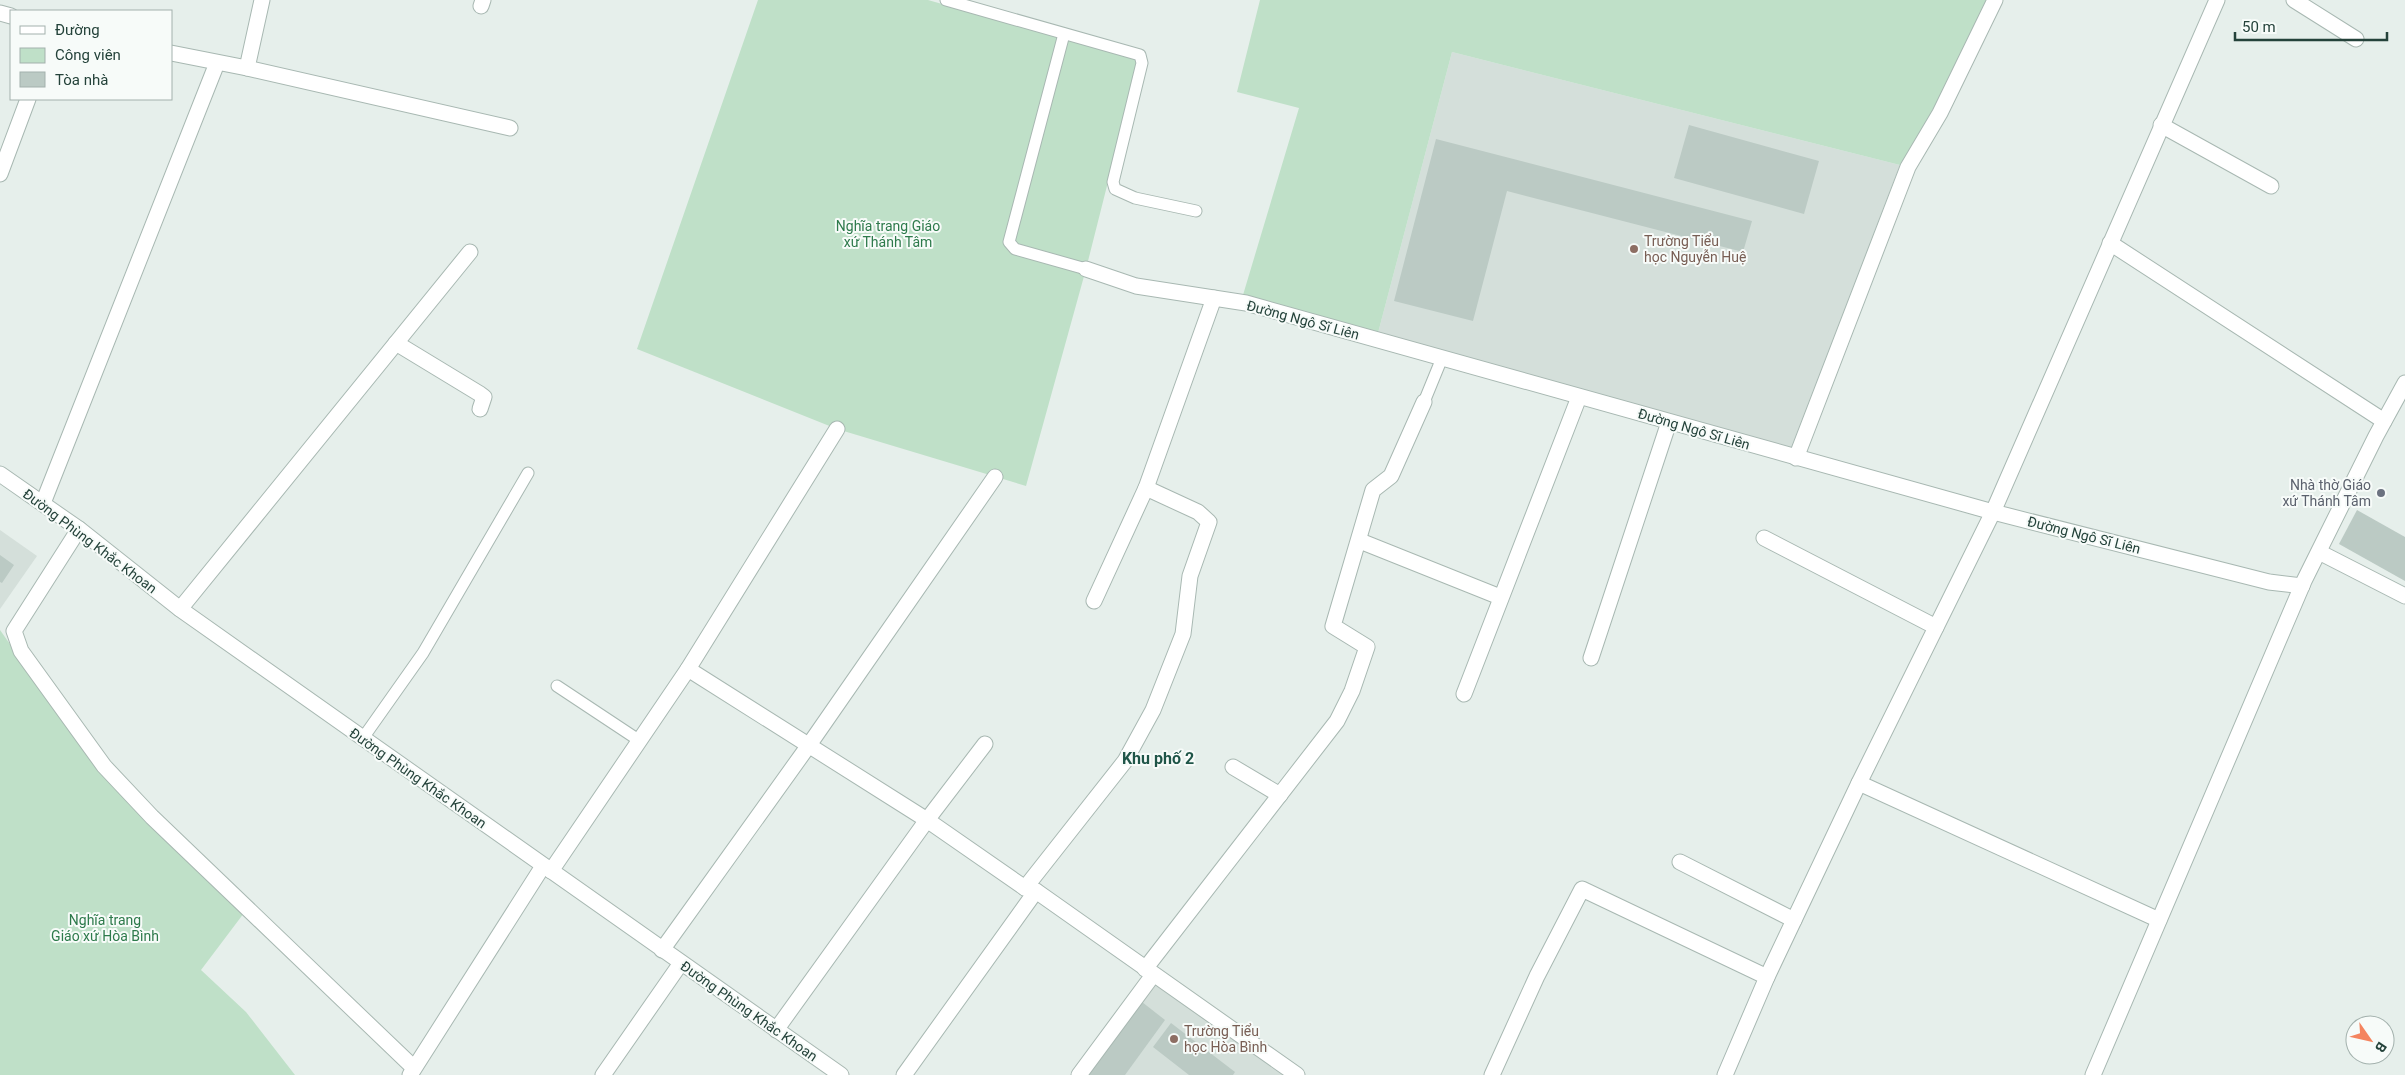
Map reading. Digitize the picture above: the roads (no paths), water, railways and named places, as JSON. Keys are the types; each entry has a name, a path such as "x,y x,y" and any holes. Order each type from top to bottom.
{"street":[{"path":"247,68 262,0"},
{"path":"1796,458 1908,167 1940,113 1996,0"},
{"path":"1725,1075 1767,977 1859,783 1993,512 2217,0"},
{"path":"2294,0 2356,39"},
{"path":"172,53 247,68 510,128"},
{"path":"43,503 217,63"},
{"path":"0,174 28,100"},
{"path":"2161,125 2271,186"},
{"path":"2110,243 2384,421"},
{"path":"180,609 470,252"},
{"name":"Đường Ngô Sĩ Liên","path":"1086,269 1136,286 1246,303 1993,512 2269,582 2302,586"},
{"path":"1094,601 1146,488 1214,298"},
{"path":"396,343 484,397 480,409"},
{"path":"2093,1075 2302,586 2384,421 2405,383"},
{"path":"1464,694 1579,397"},
{"path":"1080,1075 1149,972 1337,721 1352,691 1367,647 1333,626 1360,541 1373,490 1391,476 1424,402"},
{"path":"1591,658 1669,422"},
{"path":"79,529 14,631 21,651 104,766 152,817 412,1072 547,868 640,741 688,669 837,429"},
{"name":"Đường Phùng Khắc Khoan","path":"0,474 79,529 180,609 841,1075"},
{"path":"662,950 809,745 995,477"},
{"path":"904,1075 1031,890 1125,761 1153,710 1183,634 1190,576 1209,522 1198,512 1146,488"},
{"path":"1764,538 1936,627"},
{"path":"1360,541 1500,597"},
{"path":"2319,552 2405,596"},
{"path":"688,669 927,820 1297,1075"},
{"path":"776,1030 927,820 985,744"},
{"path":"1233,767 1280,795"},
{"path":"1859,783 2159,920"},
{"path":"1680,862 1794,920"},
{"path":"1492,1075 1537,976 1582,889 1767,977"},
{"path":"610,1072 681,963"}],"lane":[{"path":"946,0 1140,55 1142,63 1113,182 1115,189 1135,198 1196,212"},
{"path":"1064,34 1009,242 1015,248 1086,269"},
{"path":"1424,402 1442,358"},
{"path":"363,738 423,653 528,473"},
{"path":"557,686 640,741"}],"place":[{"name":"Trường Tiểu học Nguyễn Huệ","path":"1634,249"},
{"name":"Nhà thờ Giáo xứ Thánh Tâm","path":"2381,493"},
{"name":"Trường Tiểu học Hòa Bình","path":"1174,1039"}],"district":[{"name":"Khu phố 2","path":"1158,758"}],"park label":[{"name":"Nghĩa trang Giáo xứ Thánh Tâm","path":"888,234"},
{"name":"Nghĩa trang Giáo xứ Hòa Bình","path":"105,928"}]}
